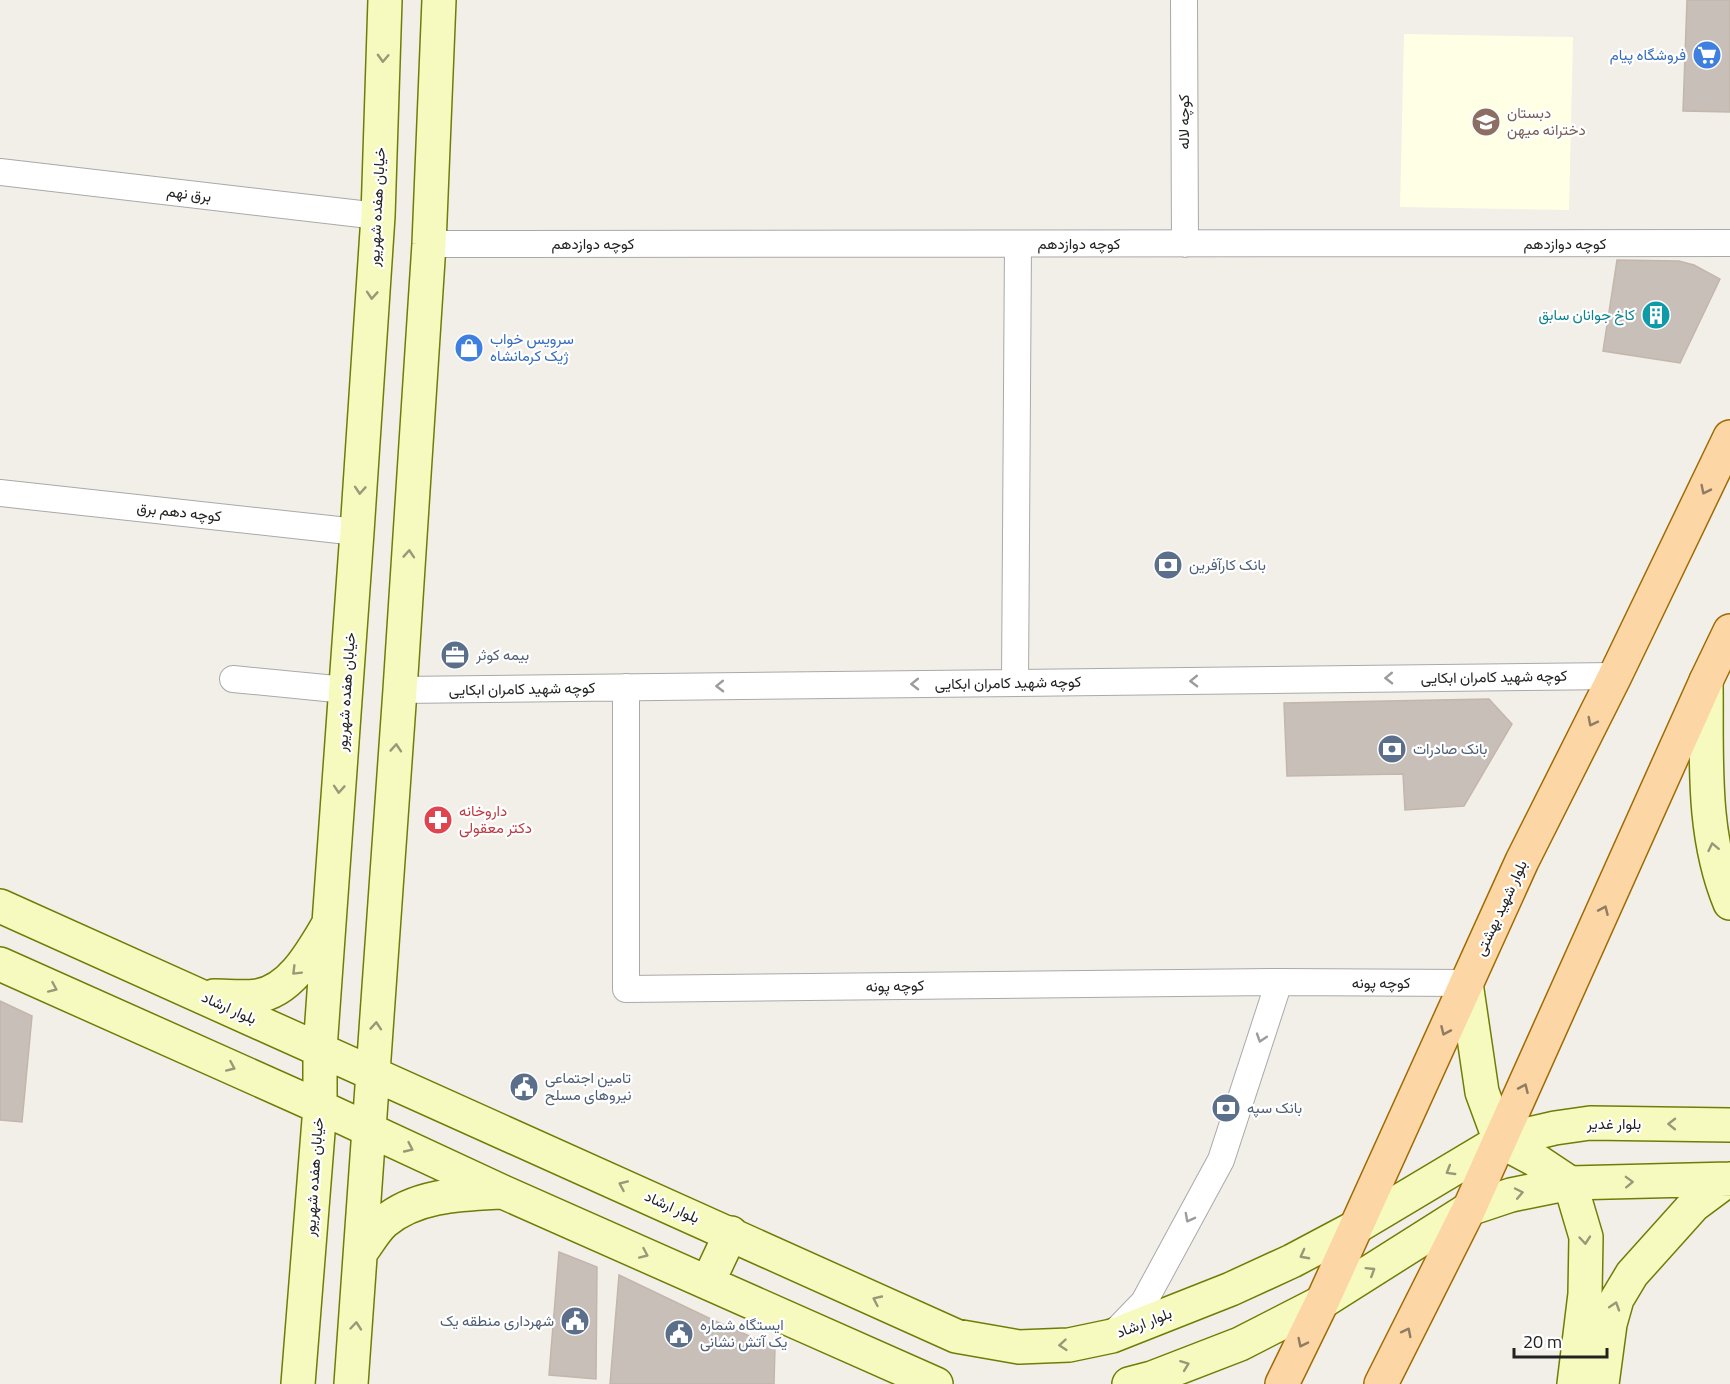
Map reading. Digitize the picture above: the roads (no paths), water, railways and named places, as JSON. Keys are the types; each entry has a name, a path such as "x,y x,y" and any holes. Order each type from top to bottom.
{"main road":[{"name":"خیابان هفده شهریور","path":"298,1384 320,1107 320,1049 378,216 385,0"},
{"path":"351,1384 429,244 439,0"},
{"name":"بلوار شهید بهشتی","path":"1282,1384 1322,1302 1522,861 1615,676 1730,437"},
{"path":"1380,1384 1469,1209 1730,632"},
{"path":"1706,681 1707,798 1711,839 1721,882 1730,903"},
{"name":"بلوار ارشاد","path":"0,906 956,1336 1019,1347 1069,1345 1112,1336 1231,1289 1292,1261 1356,1227"},
{"path":"203,996 258,996 280,986 309,958 329,924"},
{"path":"0,964 320,1107 503,1192 936,1384"},
{"path":"1466,983 1482,1092 1500,1141 1570,1183 1586,1237 1585,1294 1574,1384"},
{"name":"بلوار غدیر","path":"1356,1227 1500,1141 1554,1128 1590,1123 1730,1125"},
{"path":"1129,1384 1152,1378 1240,1344 1322,1302 1469,1209 1511,1194 1570,1183 1730,1179"},
{"path":"1602,1384 1610,1324 1617,1299 1632,1274 1694,1205 1730,1179"},
{"path":"361,1252 384,1222 411,1207 447,1195 503,1192"},
{"path":"708,1282 731,1233"}],"street":[{"name":"کوچه لاله","path":"1184,0 1185,244"},
{"name":"برق نهم","path":"0,172 378,216"},
{"name":"کوچه دوازدهم","path":"429,244 1730,243"},
{"path":"1015,683 1018,244"},
{"name":"کوچه دهم برق","path":"0,493 357,532"},
{"name":"کوچه شهید کامران ابکایی","path":"400,690 1615,676"},
{"path":"233,679 346,690"},
{"name":"کوچه پونه","path":"626,687 626,989 1279,982 1466,983"},
{"path":"1112,1336 1144,1302 1221,1160 1279,982"}],"place":[{"name":"فروشگاه پیام","path":"1707,55"},
{"name":"دبستان دخترانه میهن","path":"1486,122"},
{"name":"کاخ جوانان سابق","path":"1656,315"},
{"name":"سرویس خواب ژیک کرمانشاه","path":"469,348"},
{"name":"بانک کارآفرین","path":"1168,565"},
{"name":"بیمه کوثر","path":"455,655"},
{"name":"بانک صادرات","path":"1392,749"},
{"name":"داروخانه دکتر معقولی","path":"438,820"},
{"name":"تامین اجتماعی نیروهای مسلح","path":"524,1087"},
{"name":"بانک سپه","path":"1226,1108"},
{"name":"شهرداری منطقه یک","path":"575,1321"},
{"name":"ایستگاه شماره یک آتش نشانی","path":"679,1334"}]}
